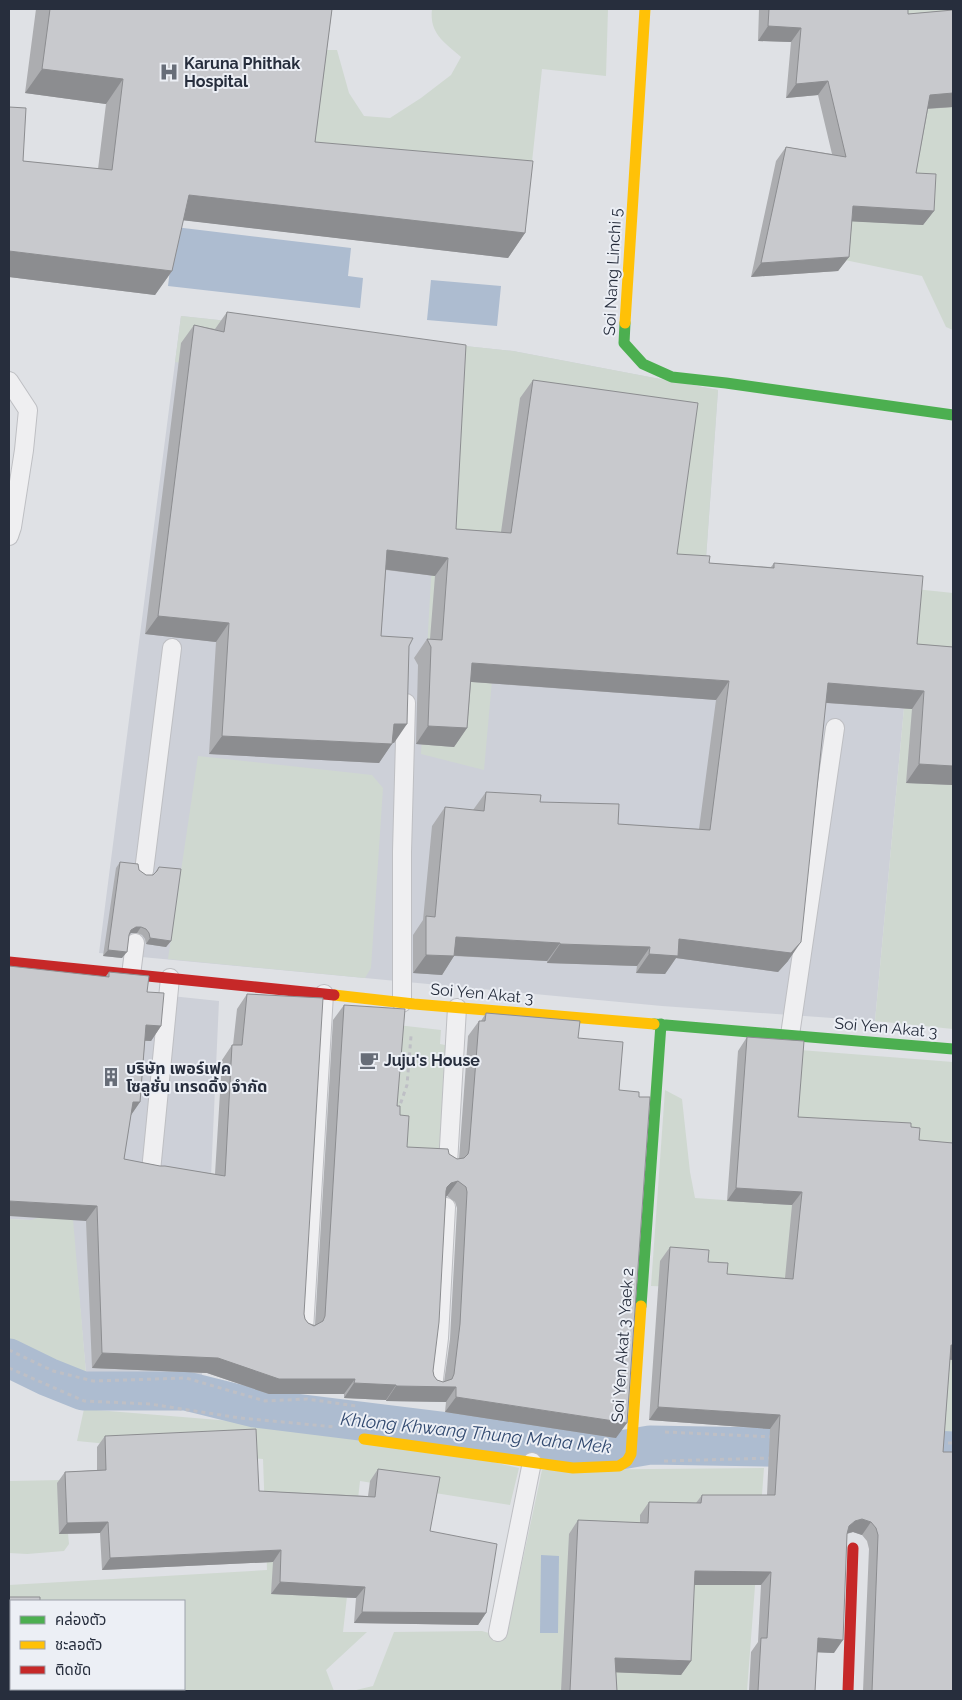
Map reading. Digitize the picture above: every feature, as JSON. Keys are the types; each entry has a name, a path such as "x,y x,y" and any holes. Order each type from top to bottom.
{"street":[{"name":"Soi Nang Linchi 5","path":"645,9 624,343 643,364 672,377 726,382 953,415"},
{"name":"Soi Yen Akat 3","path":"9,962 457,1008 953,1048"},
{"name":"Soi Yen Akat 3 Yaek 2","path":"631,1445 661,1024"},
{"path":"364,1439 573,1468 619,1466 627,1461 631,1445"},
{"path":"848,1691 853,1548"}],"lane":[{"path":"9,380 28,410 24,450 9,536"},
{"path":"144,871 172,648"},
{"path":"406,684 402,852 408,1003"},
{"path":"790,1035 835,728"},
{"path":"131,976 135,943"},
{"path":"151,1171 170,978"},
{"path":"304,1330 324,994"},
{"path":"448,1164 457,1008"},
{"path":"433,1387 439,1338 446,1207"},
{"path":"498,1632 532,1462"}],"path":[{"path":"386,1108 400,1105 407,1085 408,1003"},
{"path":"9,1350 53,1371 93,1381 186,1378 265,1401 307,1399 365,1408"},
{"path":"631,1445 649,1432 775,1438"},
{"path":"934,1443 953,1443"}],"shaded area":[{"path":"432,9 608,9 606,76 542,69 531,171 299,151 313,50 337,50 349,93 364,116 390,118 421,98 451,75 461,57 439,37 433,25"},
{"path":"895,9 953,9 953,330 946,327 922,276 840,259"},
{"path":"181,316 513,351 718,390 705,572 915,589 875,1021 662,1006 99,953"},
{"path":"181,316 513,351 718,390 705,572 502,569 484,770 421,754 441,404 175,362"},
{"path":"915,589 953,593 953,1029 875,1021"},
{"path":"198,756 372,775 383,788 371,968 365,978 168,959"},
{"path":"9,979 219,1001 202,1375 131,1376 86,1373 74,1241 31,1220 9,1219"},
{"path":"345,1019 441,1030 440,1044 464,1049 456,1178 337,1167"},
{"path":"800,1050 953,1062 953,1437 887,1436 792,1139"},
{"path":"665,1090 682,1099 690,1172 695,1198 809,1206 813,1292 651,1286"},
{"path":"72,1207 86,1373 79,1383 49,1373 9,1351 9,1219 31,1220"},
{"path":"84,1409 365,1432 519,1468 510,1505 360,1481 343,1632 367,1632 326,1670 334,1691 116,1691 185,1690 185,1600 10,1600 9,1677 9,1585 267,1570 263,1459 77,1441"},
{"path":"764,1468 747,1691 352,1691 373,1686 394,1632 482,1631 506,1638 542,1470"},
{"path":"63,1480 69,1544 64,1551 27,1554 9,1553 9,1481"}],"water":[{"path":"175,227 351,248 348,276 363,278 360,308 168,286"},
{"path":"431,280 501,286 497,326 427,320"},
{"path":"541,1555 559,1556 558,1633 540,1633"}],"building":[{"path":"50,9 332,9 315,142 533,161 525,233 189,195 172,271 9,251 9,107 26,108 23,161 112,170 123,79 42,69"},
{"path":"769,9 908,9 908,14 953,10 953,93 930,95 916,173 936,174 934,211 853,206 849,257 761,263 786,147 846,157 828,81 796,84 801,28 768,26"},
{"path":"227,312 466,345 456,529 511,533 533,380 698,403 677,554 710,556 709,563 774,568 774,563 923,576 917,644 953,647 953,766 919,764 924,691 828,683 801,942 791,953 679,939 678,956 649,954 650,947 560,944 456,937 454,956 426,955 426,916 435,917 445,807 484,811 486,792 541,795 540,802 619,804 618,824 710,830 729,681 472,663 467,728 428,726 431,647 427,639 442,640 448,558 387,550 381,636 413,638 409,646 407,724 394,724 392,744 222,736 229,623 158,616 194,325 224,332"},
{"path":"120,862 138,864 139,870 146,875 153,875 159,867 181,869 171,941 150,938 146,929 136,927 131,930 129,935 127,952 108,950"},
{"path":"9,966 109,977 109,972 149,976 147,992 164,993 161,1026 146,1025 140,1102 133,1102 124,1159 225,1176 232,1045 242,1045 247,994 323,998 304,1314 308,1323 314,1326 323,1321 325,1316 344,1005 405,1009 397,1106 400,1106 400,1115 409,1116 407,1147 448,1149 449,1154 457,1159 464,1158 469,1150 479,1021 485,1021 486,1013 580,1021 578,1038 623,1042 619,1090 639,1092 639,1097 650,1097 627,1423 456,1397 456,1387 354,1383 355,1379 279,1379 218,1358 102,1353 97,1206 9,1201","holes":["458,1181 466,1187 460,1324 454,1374 452,1379 443,1382 437,1380 433,1371 439,1322 446,1191 451,1183"]},
{"path":"747,1037 804,1041 798,1117 911,1123 911,1127 920,1128 919,1140 953,1143 953,1345 951,1345 943,1452 953,1452 953,1691 872,1691 878,1535 876,1528 871,1522 862,1519 855,1521 849,1526 847,1534 843,1640 818,1638 815,1691 758,1691 761,1638 767,1638 771,1572 695,1571 691,1661 615,1658 617,1691 570,1691 578,1520 648,1523 649,1502 701,1503 702,1495 775,1495 780,1415 658,1407 670,1247 709,1250 708,1262 728,1263 727,1274 793,1279 802,1192 736,1188"},
{"path":"256,1429 259,1491 375,1497 378,1469 440,1477 430,1531 497,1544 486,1613 362,1612 365,1587 280,1582 281,1550 110,1558 108,1522 67,1523 65,1472 106,1470 105,1436"},
{"path":"9,1597 40,1597 40,1600 10,1600 9,1653"}],"waterway":[{"name":"Khlong Khwang Thung Maha Mek","path":"9,1358 83,1391 186,1391 255,1408 609,1452 650,1445 823,1448"},
{"name":"Khlong Khwang Thung Maha Mek","path":"890,1448 953,1451"}],"traffic: fast":[{"path":"625,323 624,343 643,364 672,377 953,415"},
{"path":"654,1024 953,1049"},
{"path":"641,1306 661,1024"}],"traffic: slow":[{"path":"625,323 645,9"},
{"path":"334,995 414,1004 654,1024"},
{"path":"364,1439 573,1468 619,1466 627,1461 631,1454 641,1306"}],"traffic: jam":[{"path":"9,962 334,995"},
{"path":"848,1691 853,1548"}],"place":[{"name":"Karuna Phithak Hospital","path":"169,72"},
{"name":"Juju's House","path":"369,1060"},
{"name":"บริษัท เพอร์เฟค โซลูชั่น เทรดดิ้ง จำกัด","path":"111,1077"}]}
